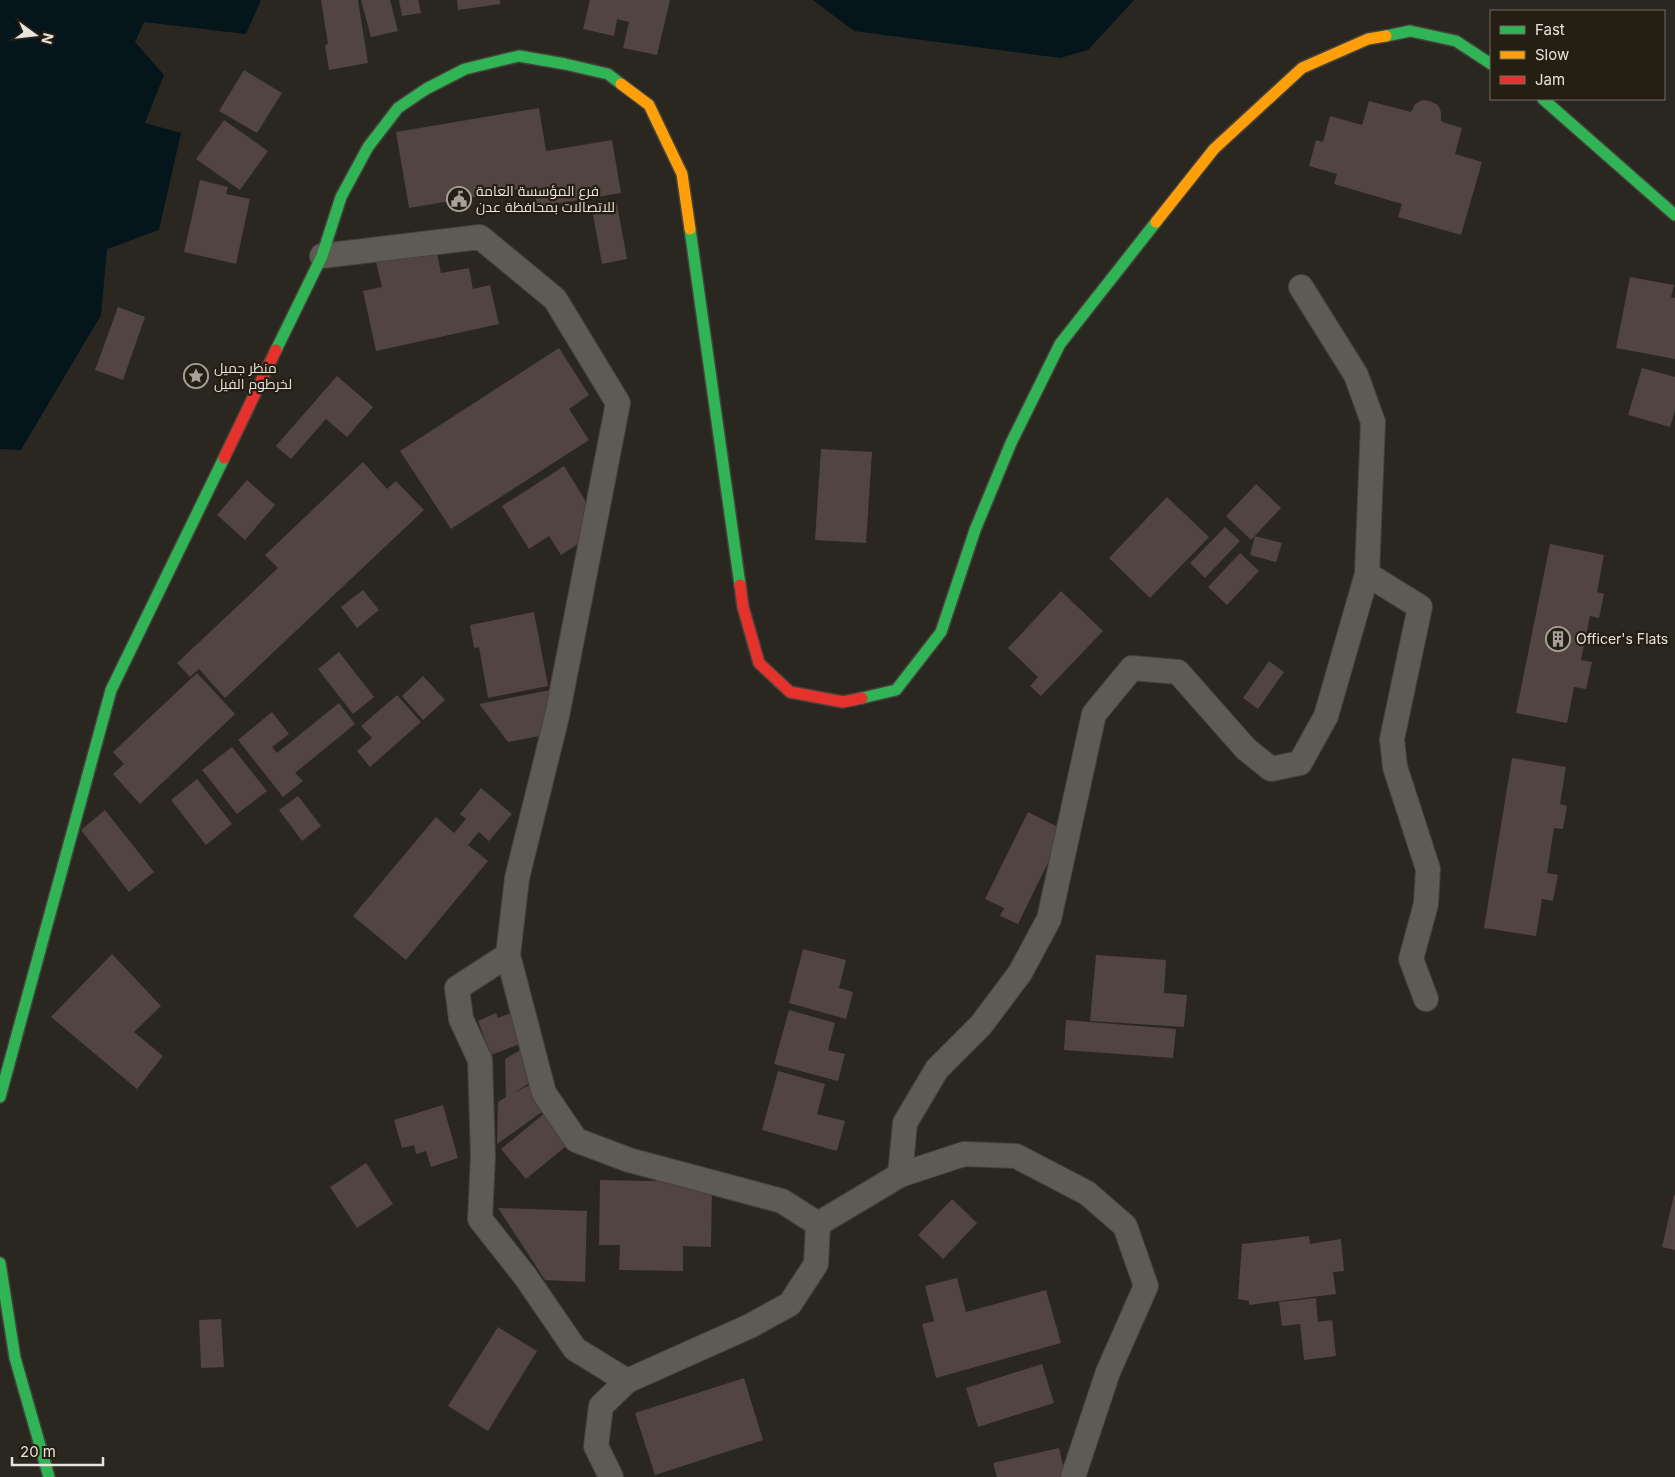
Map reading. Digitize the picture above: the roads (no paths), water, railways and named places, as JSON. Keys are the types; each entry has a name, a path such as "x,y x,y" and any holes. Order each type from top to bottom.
{"main road":[{"path":"0,1097 111,690 322,256 341,197 368,147 398,108 426,89 465,69 519,56 608,74 649,105 682,174 743,607 759,663 790,692 843,702 896,690 941,632 975,530 1011,443 1060,344 1214,149 1302,68 1368,39 1410,31 1456,41 1490,63"},
{"path":"1544,100 1675,215"},
{"path":"0,1263 15,1358 49,1477"}],"street":[{"path":"322,256 480,237 555,299 618,403 556,716 517,878 508,955 544,1093 576,1140 629,1160 782,1201 818,1224"},
{"path":"900,1175 905,1123 937,1069 981,1025 1020,973 1049,919 1094,714 1132,668 1178,672 1246,749 1271,769 1300,763 1326,716 1367,574 1374,422 1356,375 1301,287"},
{"path":"1367,574 1420,607 1392,739 1395,767 1428,869 1426,904 1411,959 1426,998"},
{"path":"508,955 458,988 461,1019 480,1060 482,1156 480,1219 525,1276 575,1349 627,1381"},
{"path":"818,1224 900,1175 964,1154 1016,1156 1086,1193 1125,1226 1146,1286 1108,1372 1073,1477"},
{"path":"611,1477 596,1446 601,1406 627,1381 750,1326 790,1304 816,1264 818,1224"}],"place":[{"name":"فرع المؤسسة العامة للاتصالات بمحافظة عدن","path":"459,199"},
{"name":"منظر جميل لخرطوم الفيل","path":"196,376"},
{"name":"Officer's Flats","path":"1558,639"}]}
